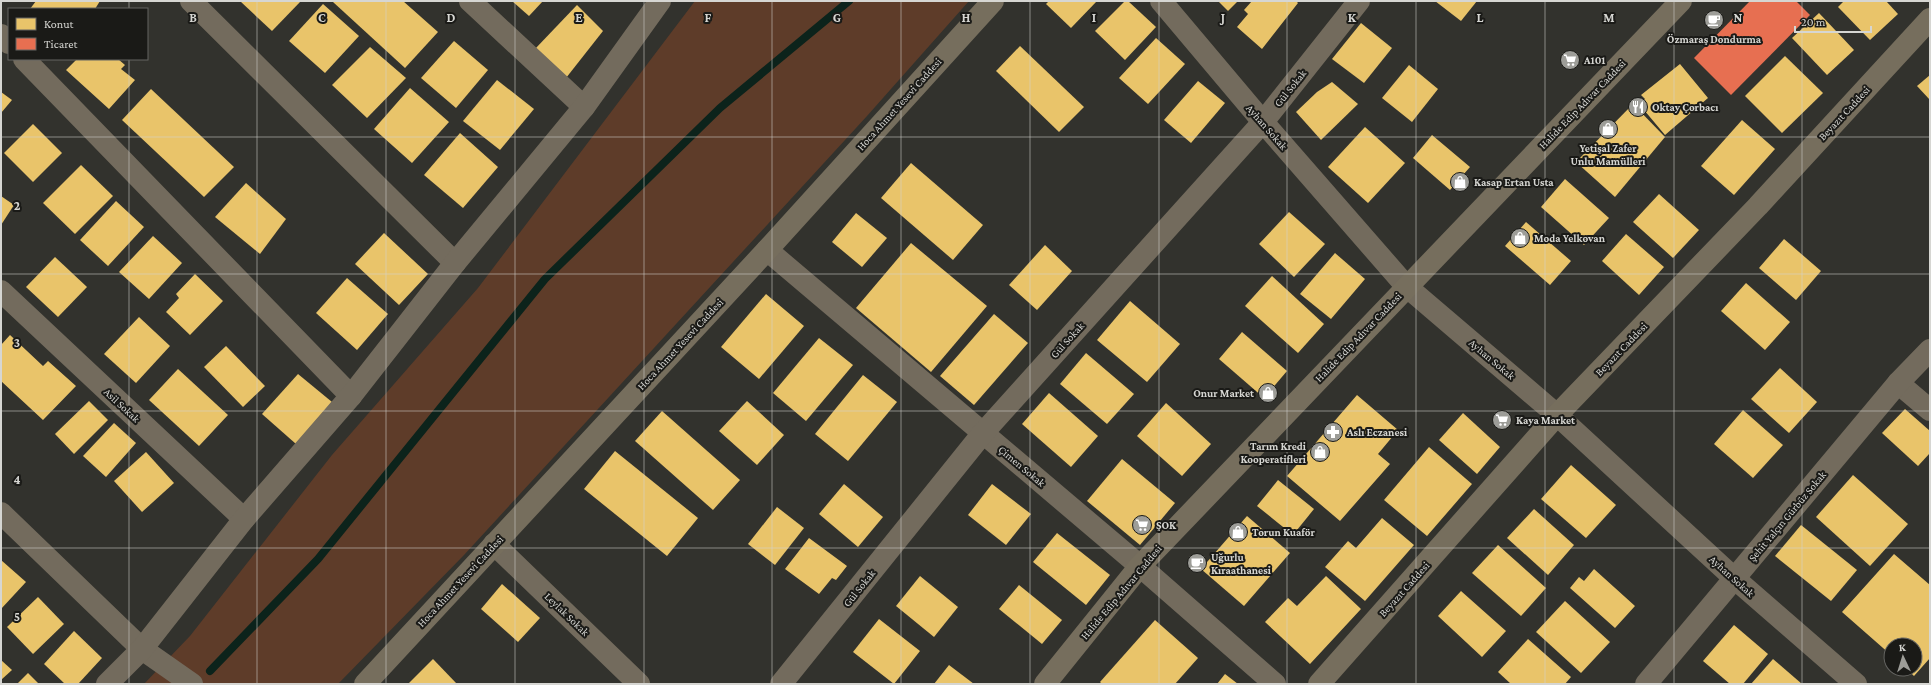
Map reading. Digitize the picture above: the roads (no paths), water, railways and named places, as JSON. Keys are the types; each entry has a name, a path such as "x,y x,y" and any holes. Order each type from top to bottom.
{"street":[{"path":"192,1 455,263"},
{"path":"470,1 584,107"},
{"path":"108,684 142,649 244,519 351,396 455,263 584,107 660,1"},
{"name":"Hoca Ahmet Yesevi Caddesi","path":"365,684 767,250 993,1"},
{"name":"Ayhan Sokak","path":"1161,1 1263,122 1406,286 1557,415 1734,578 1856,684"},
{"name":"Gül Sokak","path":"781,684 983,434 1263,122 1359,1"},
{"name":"Halide Edip Adıvar Caddesi","path":"1045,684 1140,566 1406,286 1681,1"},
{"name":"Beyazıt Caddesi","path":"1319,684 1557,415 1758,206 1930,20"},
{"path":"25,60 351,396"},
{"name":"Çimen Sokak","path":"767,250 1140,566 1275,684"},
{"name":"Asil Sokak","path":"1,291 244,519"},
{"name":"Şehit Yalçın Gürbüz Sokak","path":"1646,684 1898,383 1930,350"},
{"path":"1898,383 1930,410"},
{"path":"1,513 142,649 192,684"},
{"name":"Leylak Sokak","path":"494,544 639,684"}],"waterway":[{"path":"210,671 318,559 545,279 720,108 849,1"}],"place":[{"name":"Özmaraş Dondurma","path":"1714,20"},
{"name":"A101","path":"1570,60"},
{"name":"Oktay Çorbacı","path":"1638,107"},
{"name":"Yetişal Zafer Unlu Mamülleri","path":"1608,129"},
{"name":"Kasap Ertan Usta","path":"1460,182"},
{"name":"Moda Yelkovan","path":"1520,238"},
{"name":"Onur Market","path":"1268,393"},
{"name":"Kaya Market","path":"1502,420"},
{"name":"Aslı Eczanesi","path":"1333,432"},
{"name":"Tarım Kredi Kooperatifleri","path":"1320,452"},
{"name":"ŞOK","path":"1142,525"},
{"name":"Torun Kuaför","path":"1238,532"},
{"name":"Uğurlu Kıraathanesi","path":"1197,563"}]}
